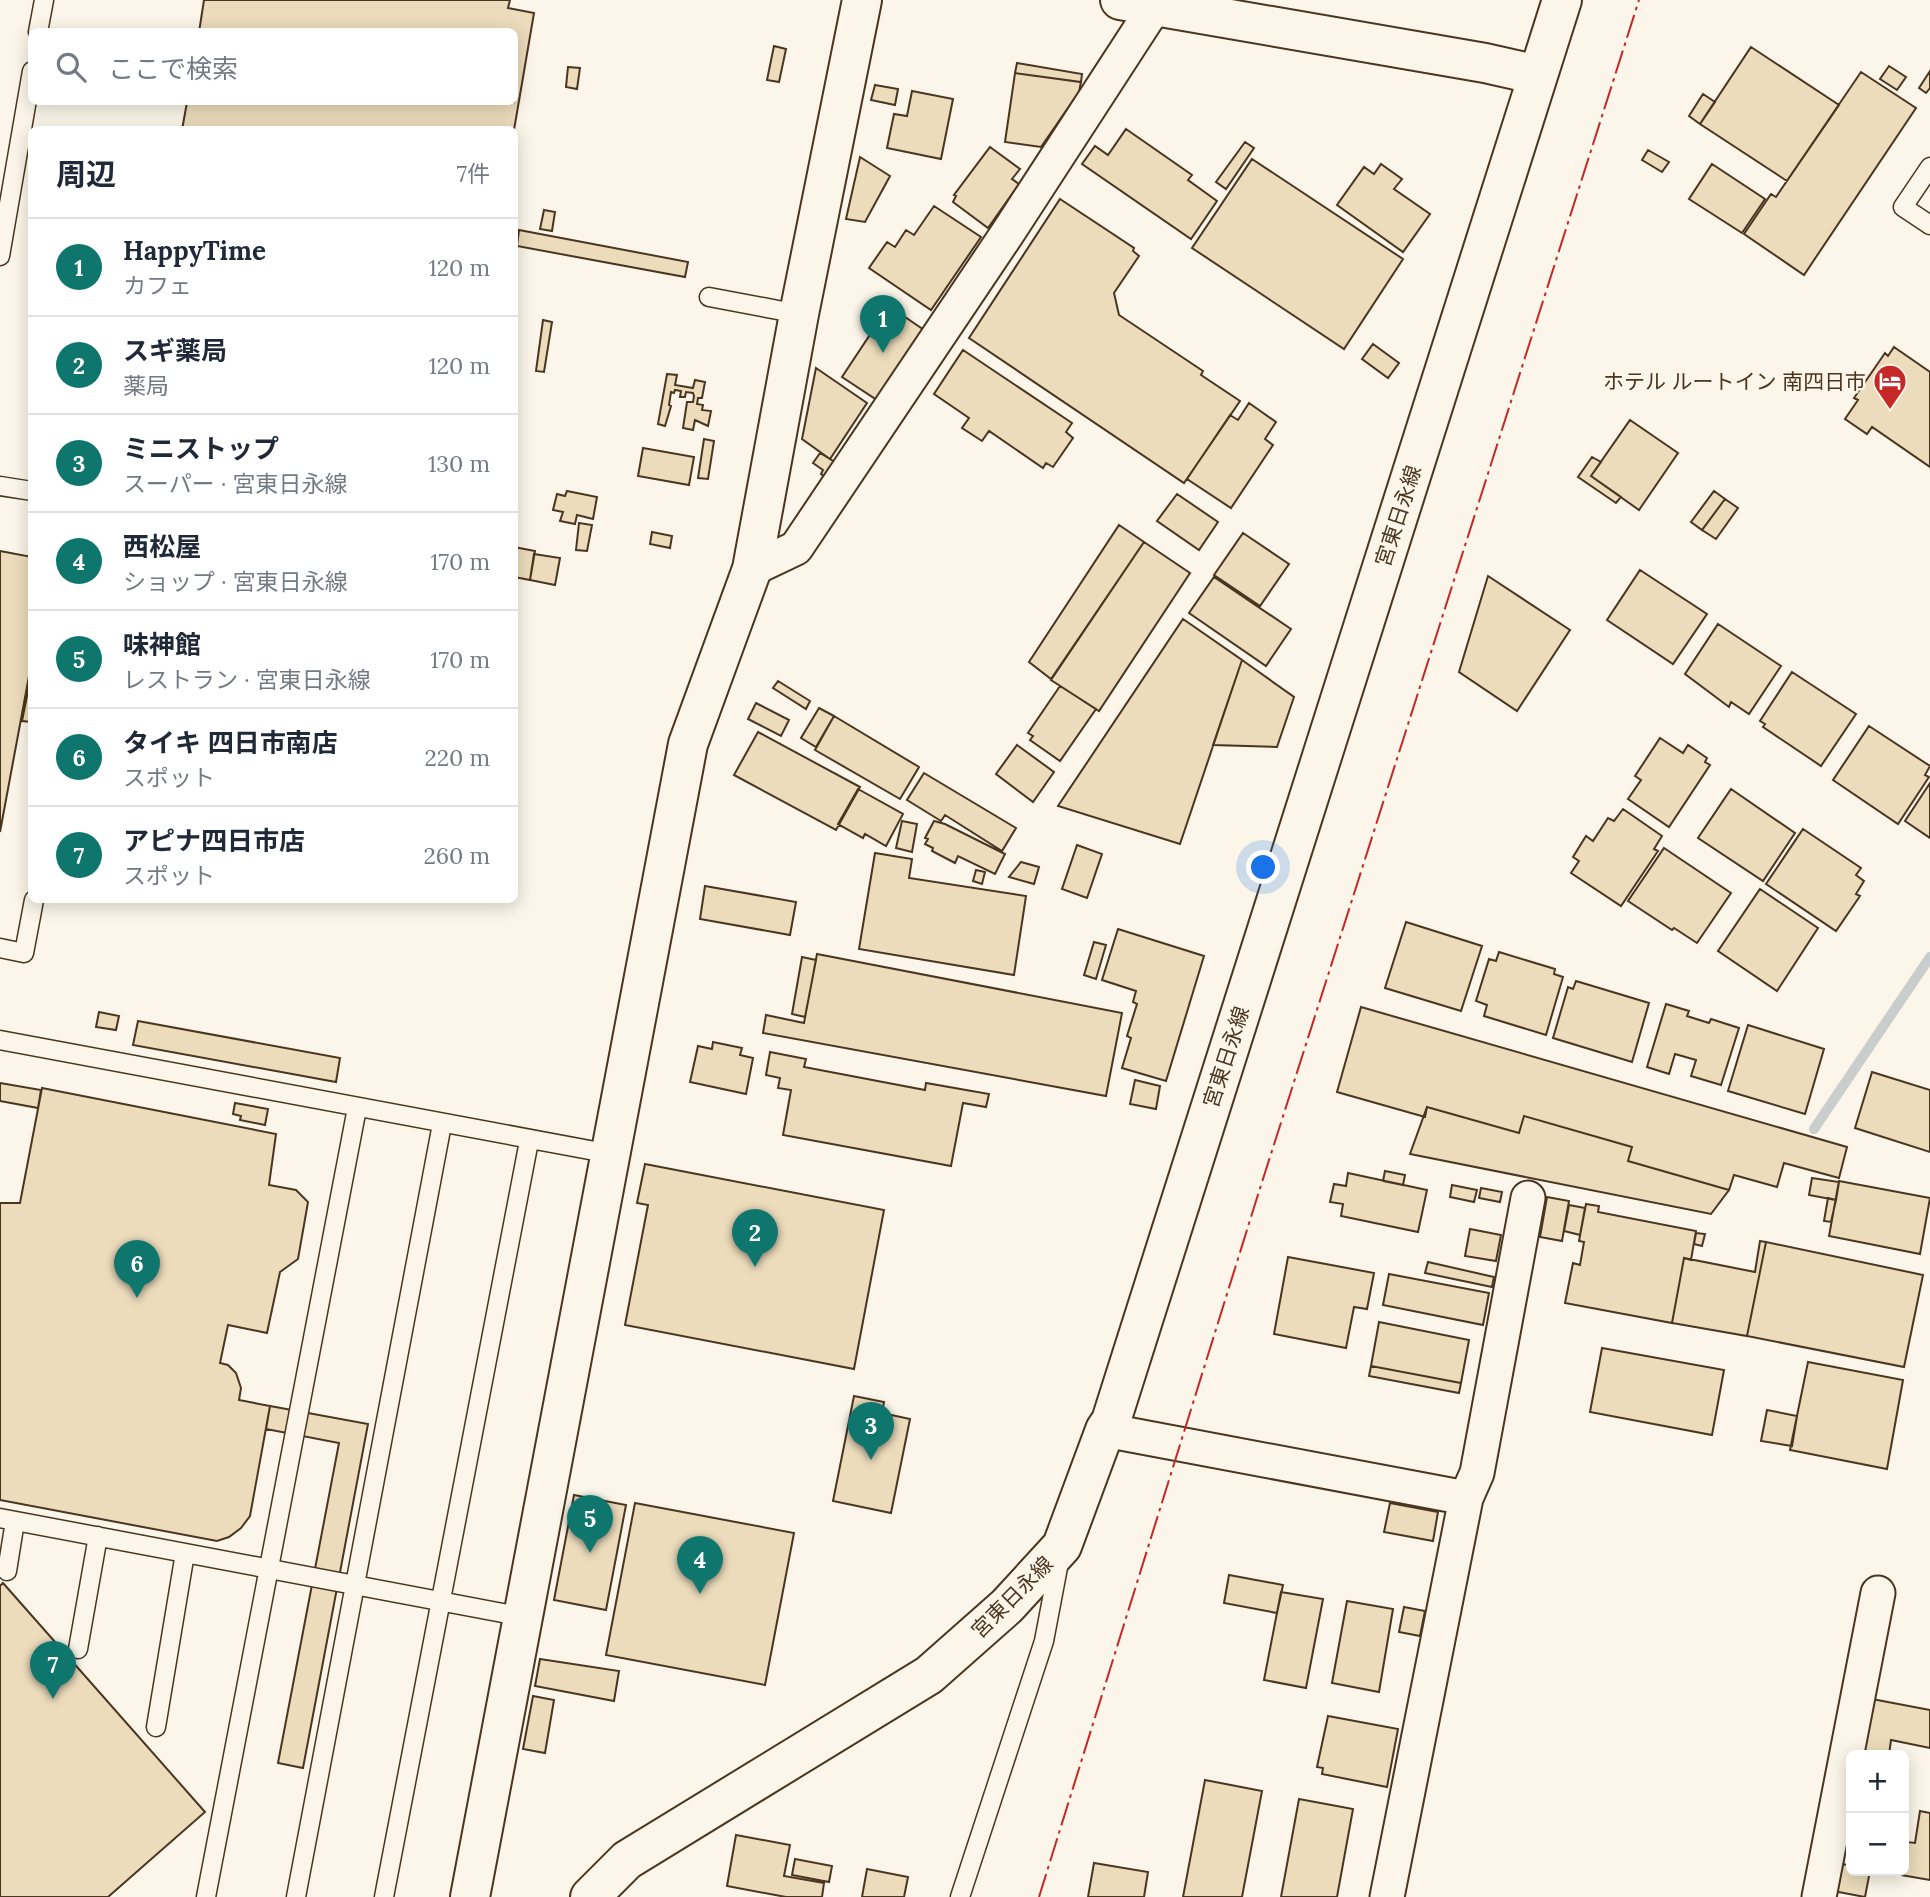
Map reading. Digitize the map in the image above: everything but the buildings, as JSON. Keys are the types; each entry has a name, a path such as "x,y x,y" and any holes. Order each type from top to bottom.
{"street":[{"path":"470,1897 688,744 752,569 799,314 862,0"},
{"name":"宮東日永線","path":"590,1897 627,1860 929,1675 1007,1606 1062,1546 1105,1430 1111,1421 1562,0"},
{"path":"752,569 796,548 1009,231 1145,2 1485,63 1538,75"},
{"path":"1387,1897 1466,1498 1477,1473 1528,1198"},
{"path":"1105,1430 1466,1498"},
{"path":"1819,1897 1878,1593"}],"lane":[{"path":"39,28 44,0"},
{"path":"0,256 28,94"},
{"path":"1930,167 1903,207 1930,225"},
{"path":"709,297 799,314"},
{"path":"0,486 28,490"},
{"path":"0,948 24,953 33,903"},
{"path":"0,1041 529,1141 611,1154"},
{"path":"206,1897 358,1108"},
{"path":"296,1897 442,1124"},
{"path":"384,1897 529,1141"},
{"path":"7,1571 7,1519 524,1617"},
{"path":"78,1649 98,1536"},
{"path":"960,1897 1044,1641 1062,1546"},
{"path":"156,1727 185,1553"}],"waterway":[{"path":"1814,1129 1930,957"}],"power":[{"path":"1039,1897 1256,1201 1639,0"}],"place":[{"name":"HappyTime","path":"883,353"},
{"name":"ホテル ルートイン 南四日市","path":"1890,411"},
{"name":"スギ薬局","path":"755,1267"},
{"name":"タイキ 四日市南店","path":"137,1298"},
{"name":"ミニストップ","path":"871,1460"},
{"name":"味神館","path":"590,1553"},
{"name":"西松屋","path":"700,1594"},
{"name":"アピナ四日市店","path":"53,1699"}]}
